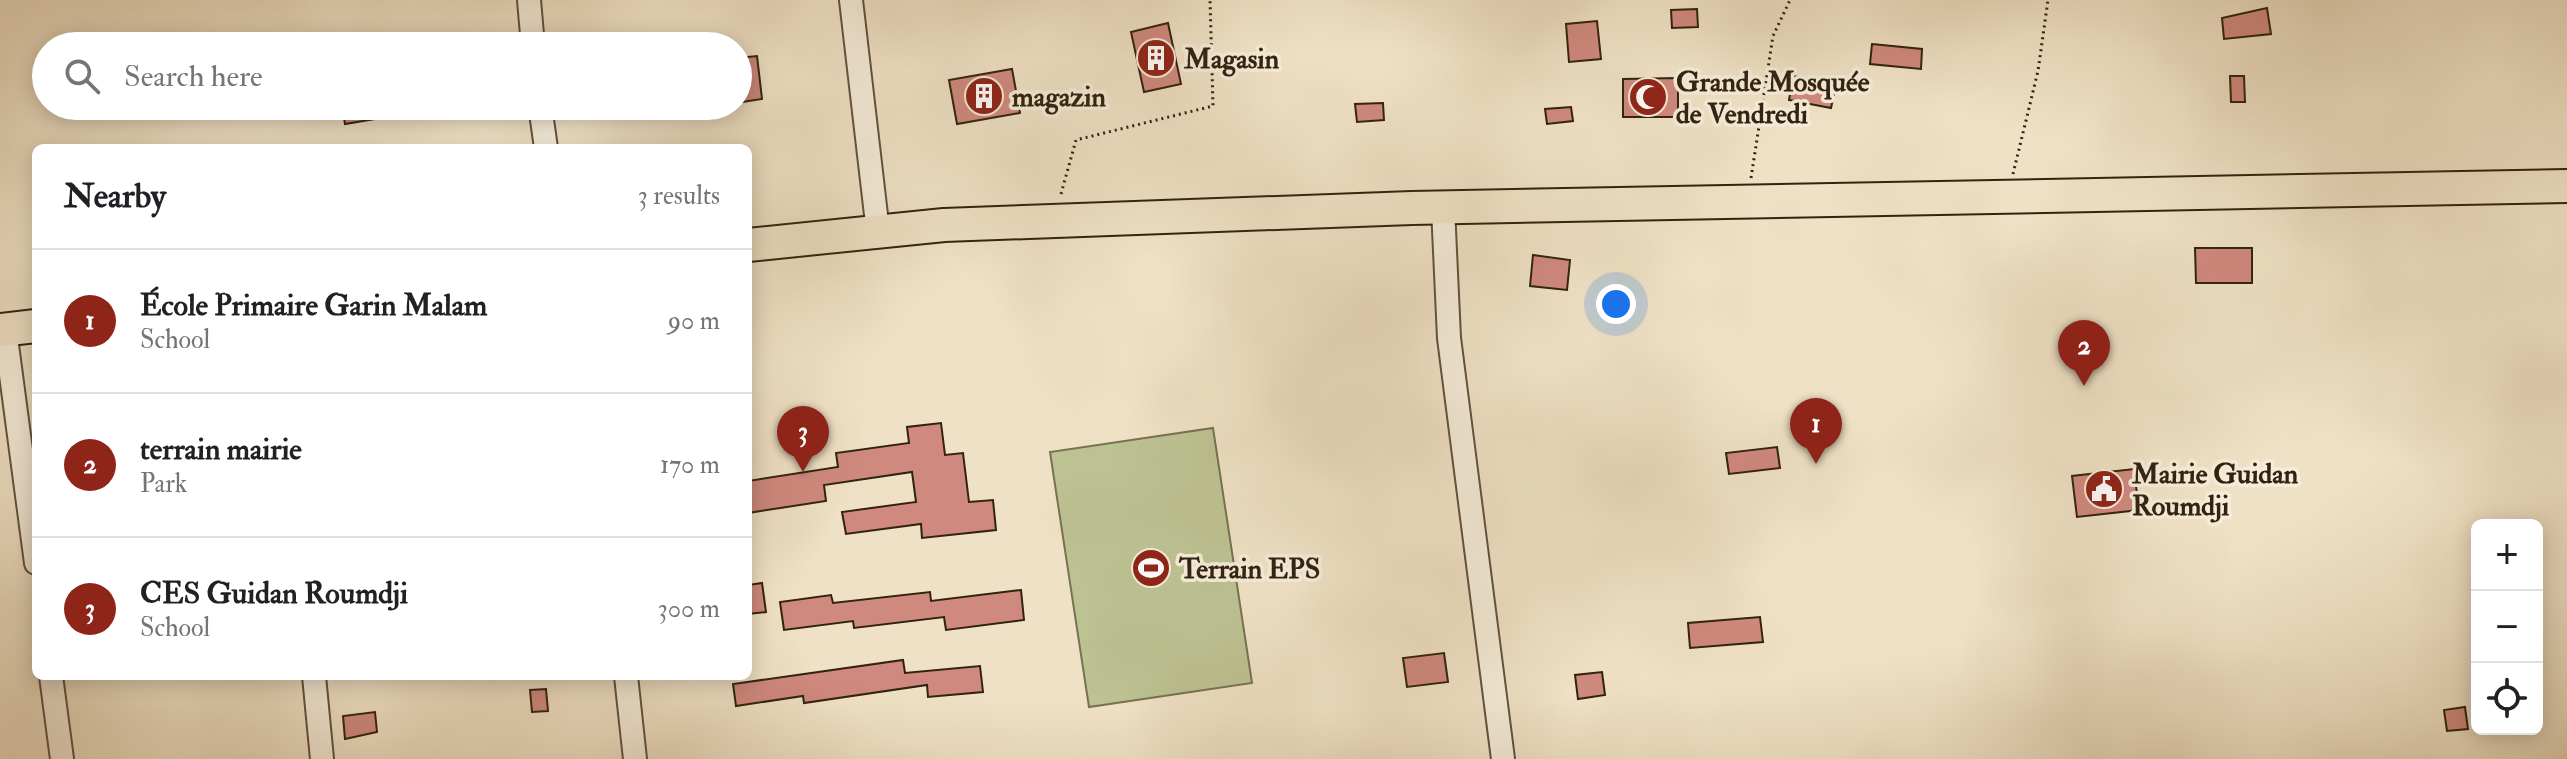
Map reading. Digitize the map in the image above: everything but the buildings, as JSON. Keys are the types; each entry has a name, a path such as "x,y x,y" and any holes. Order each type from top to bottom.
{"highway":[{"path":"752,245 944,225 1443,208 2567,186"}],"street":[{"path":"529,0 532,32"},
{"path":"851,0 878,232"},
{"path":"542,120 545,144"},
{"path":"1443,208 1449,338 1503,759"},
{"path":"14,329 32,520"},
{"path":"52,680 62,759"},
{"path":"314,680 322,759"},
{"path":"626,680 635,759"}],"path":[{"path":"1053,221 1076,140 1213,106 1210,0"},
{"path":"1748,202 1773,36 1790,0"},
{"path":"2007,197 2038,71 2048,0"}],"green space":[{"name":"Terrain EPS","path":"1213,428 1252,683 1089,707 1050,452"}],"place":[{"name":"Magasin","path":"1156,58"},
{"name":"magazin","path":"984,96"},
{"name":"Grande Mosquée de Vendredi","path":"1648,97"},
{"name":"terrain mairie","path":"2084,386"},
{"name":"École Primaire Garin Malam","path":"1816,464"},
{"name":"CES Guidan Roumdji","path":"803,472"},
{"name":"Mairie Guidan Roumdji","path":"2104,489"},
{"name":"Terrain EPS","path":"1151,568"}]}
